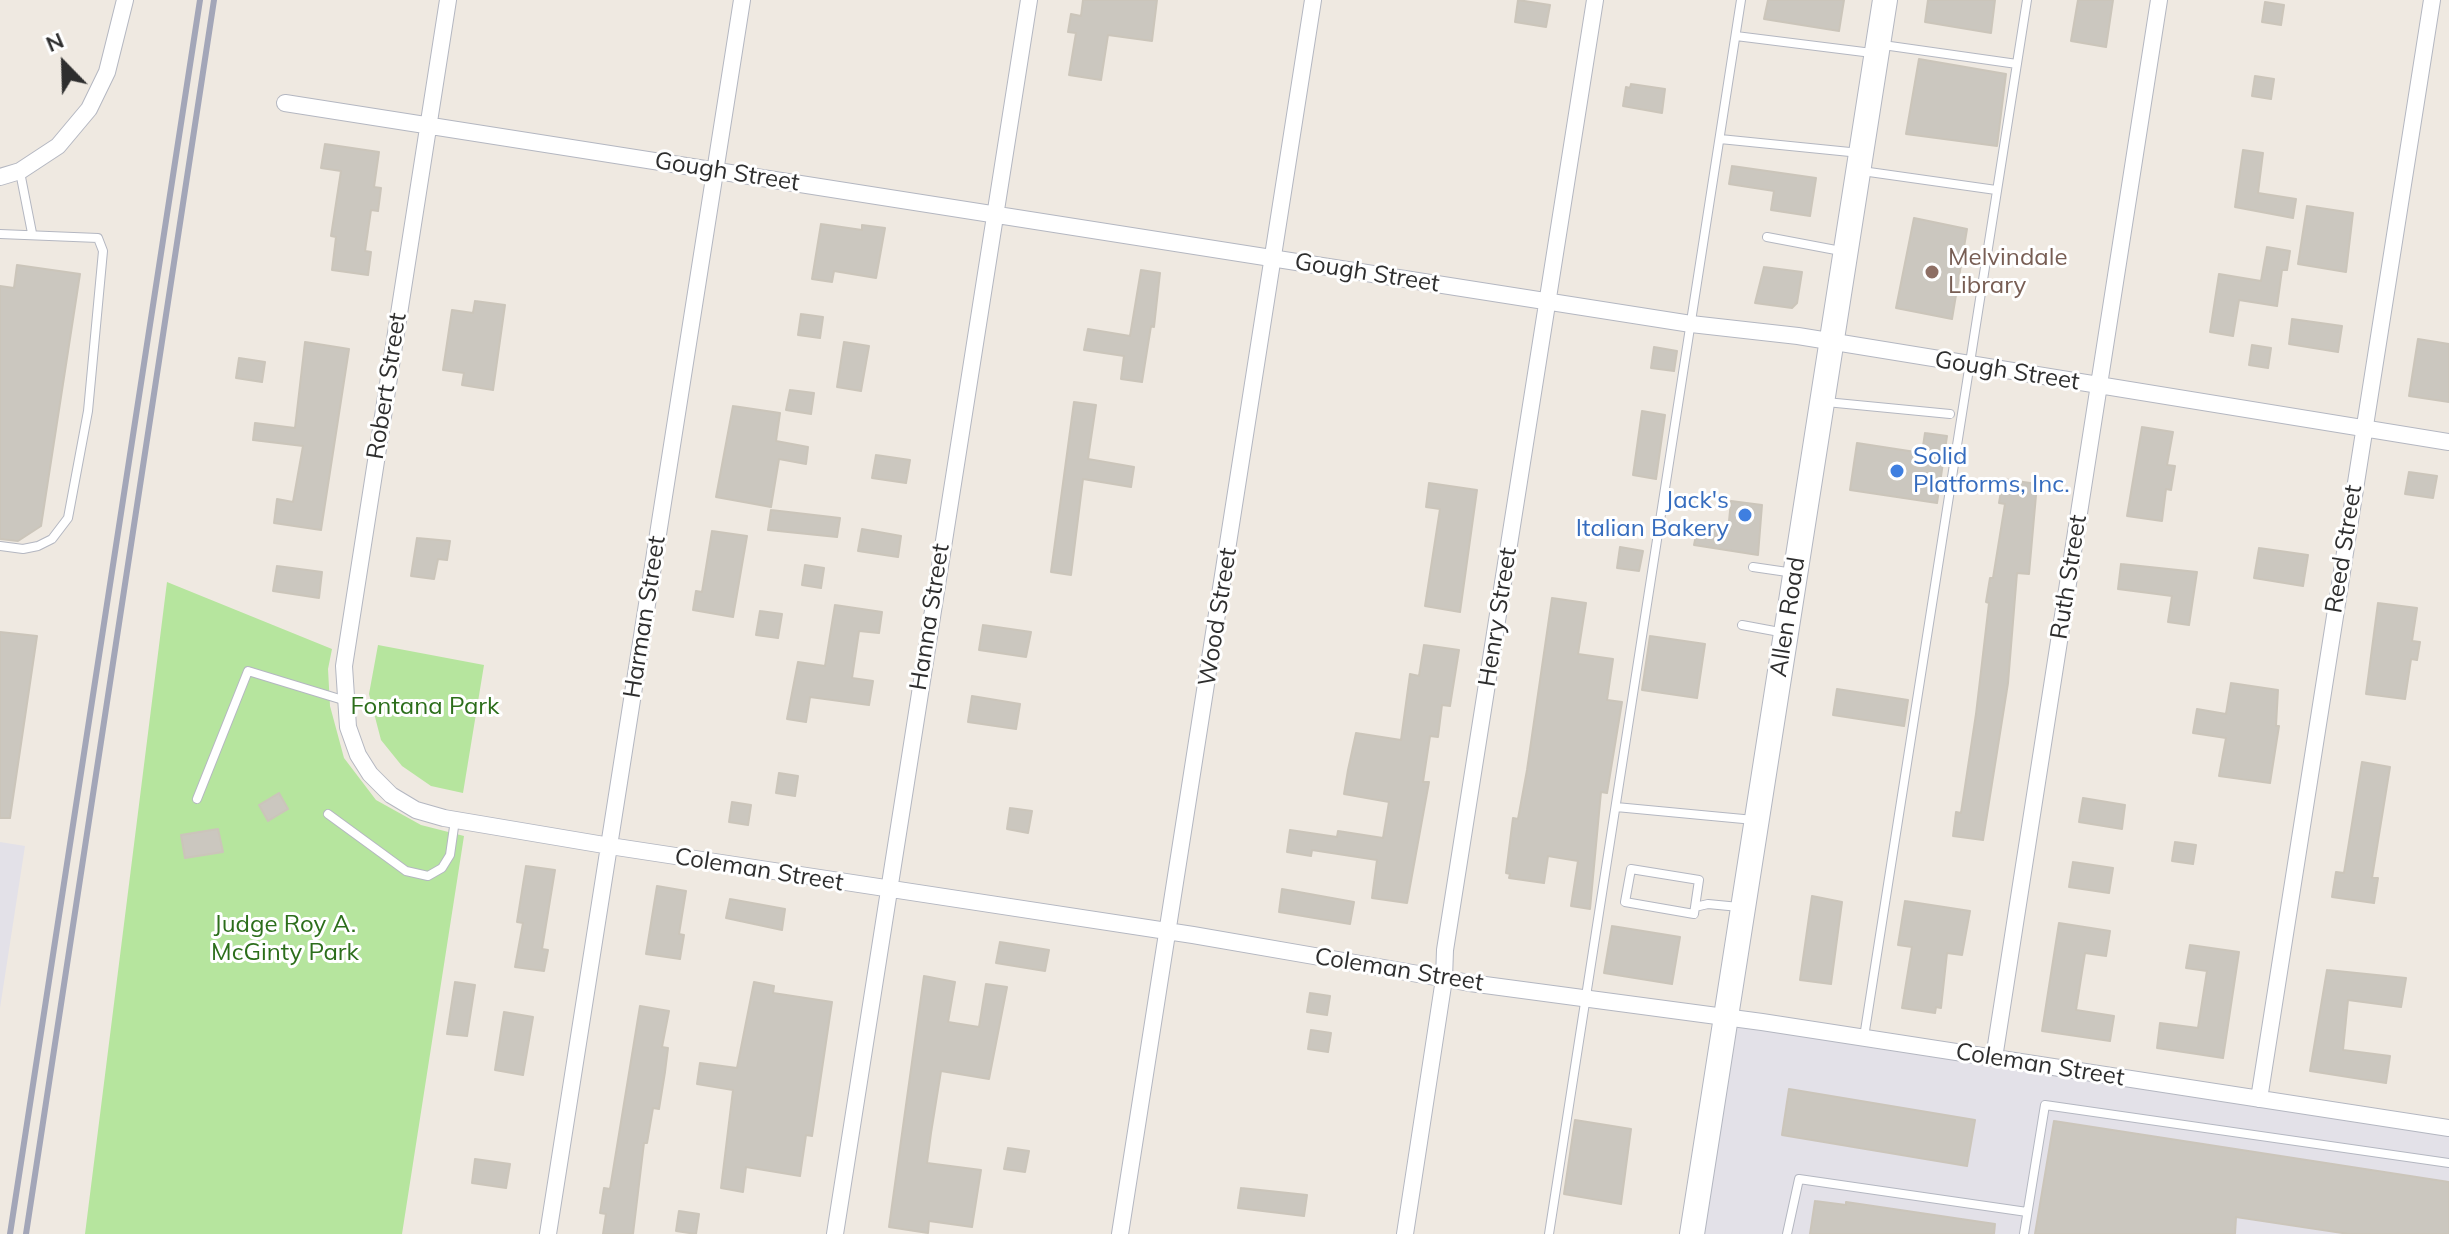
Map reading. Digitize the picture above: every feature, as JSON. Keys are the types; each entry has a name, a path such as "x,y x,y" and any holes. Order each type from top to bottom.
{"main road":[{"name":"Allen Road","path":"1692,1234 1885,0"}],"street":[{"path":"0,177 20,171 58,146 89,109 107,72 125,0"},
{"name":"Robert Street","path":"367,769 348,727 343,700 344,666 448,0"},
{"name":"Harman Street","path":"548,1234 742,0"},
{"name":"Hanna Street","path":"835,1234 1029,0"},
{"name":"Wood Street","path":"1120,1234 1313,0"},
{"name":"Henry Street","path":"1405,1234 1444,979 1445,950 1595,0"},
{"name":"Ruth Street","path":"1994,1058 2159,0"},
{"name":"Reed Street","path":"2259,1099 2432,0"},
{"name":"Gough Street","path":"285,103 1691,324 1830,342 2449,442"},
{"name":"Coleman Street","path":"367,769 391,795 416,810 455,820 1168,932 1444,979 1864,1038 2449,1128"}],"lane":[{"path":"1549,1234 1741,0"},
{"path":"1864,1038 1967,365 2027,0"},
{"path":"1736,36 2017,64"},
{"path":"1720,139 1859,162 1996,190"},
{"path":"20,171 32,233"},
{"path":"0,234 32,233 101,240 103,251 88,411 68,518 58,533 38,546 23,549 0,546"},
{"path":"1767,237 1845,252"},
{"path":"1821,402 1950,414"},
{"path":"1753,567 1795,573"},
{"path":"1742,625 1785,633"},
{"path":"197,799 248,671 343,700"},
{"path":"1616,807 1756,820"},
{"path":"328,814 406,871 428,876 442,868 450,855 455,820"},
{"path":"1631,869 1699,880 1695,907 1694,914 1625,902 1631,869"},
{"path":"1695,907 1743,907"},
{"path":"2024,1234 2045,1105 2449,1163"},
{"path":"1787,1234 1799,1179 2027,1212"}],"shaded area":[{"path":"0,842 25,846 0,1008"},
{"path":"1726,1020 2449,1128 2449,1234 1692,1234"}],"green space":[{"name":"Judge Roy A. McGinty Park","path":"167,582 332,649 328,669 330,706 344,758 376,800 421,825 464,836 402,1234 85,1234"},
{"name":"Fontana Park","path":"378,645 484,665 463,793 431,786 402,766 381,740 369,694"}],"building":[{"path":"1083,0 1157,0 1152,41 1108,35 1101,80 1069,75 1076,33 1068,32 1071,14 1081,16"},
{"path":"1518,0 1550,5 1546,27 1515,22"},
{"path":"1768,0 1844,0 1839,31 1764,19"},
{"path":"1928,0 1995,0 1991,33 1925,22"},
{"path":"2078,0 2113,0 2106,47 2071,41"},
{"path":"2265,2 2284,5 2281,25 2262,22"},
{"path":"1919,59 2006,74 1997,146 1906,134"},
{"path":"2255,76 2274,79 2271,99 2252,96"},
{"path":"1631,84 1665,89 1662,113 1623,106 1626,87 1630,88"},
{"path":"325,144 379,152 374,187 381,188 378,211 371,210 365,251 371,252 368,275 332,270 336,237 331,236 341,171 321,168"},
{"path":"2243,150 2263,153 2258,193 2296,199 2293,218 2235,207"},
{"path":"1732,166 1816,178 1810,216 1771,210 1774,191 1729,184"},
{"path":"2307,206 2353,213 2346,272 2298,264"},
{"name":"Melvindale Library","path":"1914,218 1967,229 1952,319 1896,308"},
{"path":"821,224 862,230 862,225 885,228 876,278 834,271 832,282 812,279"},
{"path":"2267,247 2290,251 2287,270 2282,270 2277,306 2239,300 2233,336 2210,332 2219,274 2261,281"},
{"path":"17,265 80,274 41,526 18,541 0,539 0,286 14,288"},
{"path":"1764,267 1802,272 1797,303 1792,308 1755,303"},
{"path":"1141,270 1160,273 1154,327 1151,326 1142,382 1121,379 1124,356 1084,350 1088,329 1130,336"},
{"path":"475,301 505,305 493,390 462,385 464,373 443,370 452,310 473,313"},
{"path":"801,314 823,317 820,338 798,335"},
{"path":"2292,319 2342,326 2338,352 2289,344"},
{"path":"2418,339 2449,344 2449,402 2409,396"},
{"path":"305,342 349,349 321,530 274,523 277,499 293,502 303,446 253,440 255,423 295,428"},
{"path":"844,342 869,346 861,391 837,387"},
{"path":"2252,345 2271,348 2268,368 2249,365"},
{"path":"1654,347 1677,351 1674,371 1651,368"},
{"path":"239,358 265,362 262,382 236,378"},
{"path":"790,390 814,393 811,414 786,410"},
{"path":"1074,402 1096,405 1088,459 1134,467 1131,487 1083,479 1071,575 1051,572"},
{"path":"733,406 780,413 776,441 808,447 806,464 779,459 771,507 716,497"},
{"path":"1642,411 1665,415 1656,479 1633,475"},
{"path":"2142,427 2173,432 2167,465 2175,466 2171,490 2166,489 2162,521 2127,516"},
{"name":"Solid Platforms, Inc.","path":"1925,433 1947,436 1937,503 1850,490 1857,443 1922,453"},
{"path":"876,455 910,460 906,483 872,478"},
{"path":"2409,472 2437,476 2433,498 2405,494"},
{"path":"2003,479 2037,484 2029,574 2017,573 2008,683 1983,840 1953,836 1956,812 1961,813 1976,714 1989,603 1986,602 2005,504 1999,503"},
{"path":"1429,483 1477,490 1460,612 1425,606 1440,509 1426,507"},
{"path":"1731,501 1762,505 1758,555 1694,545 1698,526 1728,531"},
{"path":"771,510 840,518 837,537 768,530"},
{"path":"862,529 901,536 898,557 858,551"},
{"path":"712,531 747,536 733,617 693,610 696,591 702,592"},
{"path":"417,538 450,541 447,560 438,559 434,579 411,576"},
{"path":"1620,547 1643,551 1639,571 1617,568"},
{"path":"2259,548 2308,555 2303,586 2254,578"},
{"path":"2121,564 2197,572 2189,625 2168,622 2172,596 2118,589"},
{"path":"805,565 824,568 821,588 802,585"},
{"path":"277,566 322,572 319,598 273,591"},
{"path":"1552,598 1586,603 1578,654 1613,659 1607,700 1622,702 1607,793 1601,792 1590,909 1571,906 1578,861 1548,856 1544,883 1509,878 1510,874 1506,873 1513,818 1518,819 1527,770"},
{"path":"2378,603 2417,608 2412,641 2420,642 2417,660 2411,659 2405,699 2366,694"},
{"path":"835,605 882,612 879,633 859,631 852,678 873,681 869,705 810,697 806,722 787,719 798,662 825,666"},
{"path":"760,611 782,614 778,638 756,635"},
{"path":"983,625 1031,632 1026,657 979,650"},
{"path":"0,632 37,636 10,818 0,818"},
{"path":"1650,636 1705,644 1697,698 1642,690"},
{"path":"1424,645 1459,650 1450,706 1442,705 1438,737 1430,736 1423,782 1429,782 1407,903 1372,898 1377,860 1312,850 1311,856 1287,852 1290,830 1337,837 1338,831 1383,838 1389,802 1344,794 1348,770 1356,733 1401,740 1410,674 1419,676"},
{"path":"2231,683 2278,690 2276,726 2279,726 2270,783 2219,776 2226,738 2193,733 2197,709 2226,714"},
{"path":"1837,689 1908,700 1904,726 1833,715"},
{"path":"972,696 1020,704 1016,729 968,722"},
{"path":"2362,762 2390,767 2372,878 2378,878 2374,903 2332,897 2336,872 2344,873"},
{"path":"779,773 798,776 795,796 776,793"},
{"path":"279,793 288,809 268,821 259,805"},
{"path":"2083,798 2125,805 2122,829 2079,822"},
{"path":"732,802 751,805 748,825 729,822"},
{"path":"1010,808 1032,811 1028,833 1007,829"},
{"path":"218,829 223,852 185,858 181,835"},
{"path":"2175,842 2196,845 2193,864 2172,861"},
{"path":"2073,862 2113,868 2109,893 2069,887"},
{"path":"526,866 555,870 542,949 548,950 544,971 515,967 523,923 517,922"},
{"path":"657,886 686,891 679,934 684,935 680,959 646,954"},
{"path":"1282,889 1354,902 1350,924 1279,912"},
{"path":"1812,896 1842,902 1831,984 1800,980"},
{"path":"730,899 785,909 782,930 726,918"},
{"path":"1905,901 1970,911 1962,955 1947,953 1941,1008 1936,1007 1935,1013 1902,1008 1912,947 1898,945"},
{"path":"2059,923 2110,931 2106,956 2085,953 2076,1010 2114,1016 2110,1041 2042,1031"},
{"path":"1612,926 1680,937 1672,984 1604,973"},
{"path":"1000,942 1049,950 1045,971 996,963"},
{"path":"2190,945 2239,952 2223,1058 2157,1048 2160,1023 2198,1028 2207,971 2186,968"},
{"path":"2327,970 2406,978 2401,1007 2348,1000 2343,1050 2390,1056 2386,1083 2310,1071"},
{"path":"924,976 955,982 948,1022 979,1027 986,984 1007,987 989,1079 941,1071 931,1133 927,1163 981,1170 972,1227 929,1221 928,1233 889,1227"},
{"path":"455,982 475,985 467,1036 447,1034"},
{"path":"754,982 774,986 773,993 832,1002 812,1136 806,1135 800,1176 746,1167 743,1192 721,1188 733,1090 697,1084 700,1063 737,1068"},
{"path":"1310,993 1330,996 1327,1015 1307,1012"},
{"path":"640,1006 669,1011 662,1047 668,1048 659,1109 653,1108 647,1143 644,1143 633,1234 603,1234 606,1214 600,1213 604,1188 610,1189"},
{"path":"504,1012 533,1017 523,1075 495,1070"},
{"path":"1311,1030 1331,1033 1328,1052 1308,1049"},
{"path":"1789,1089 1975,1120 1967,1166 1782,1135"},
{"path":"1575,1120 1631,1129 1621,1204 1564,1194"},
{"path":"2054,1121 2449,1182 2449,1234 2349,1234 2236,1217 2235,1234 2035,1234"},
{"path":"1008,1148 1029,1151 1025,1172 1004,1169"},
{"path":"475,1159 510,1164 506,1188 472,1183"},
{"path":"1241,1188 1307,1195 1304,1216 1238,1208"},
{"path":"1815,1201 1846,1205 1846,1202 1995,1224 1994,1234 1810,1234"},
{"path":"679,1211 699,1214 696,1234 676,1231"}],"railway":[{"path":"10,1234 200,0"},
{"path":"26,1234 214,0"}],"place":[{"name":"Melvindale Library","path":"1932,272"},
{"name":"Solid Platforms, Inc.","path":"1897,471"},
{"name":"Jack's Italian Bakery","path":"1745,515"}]}
